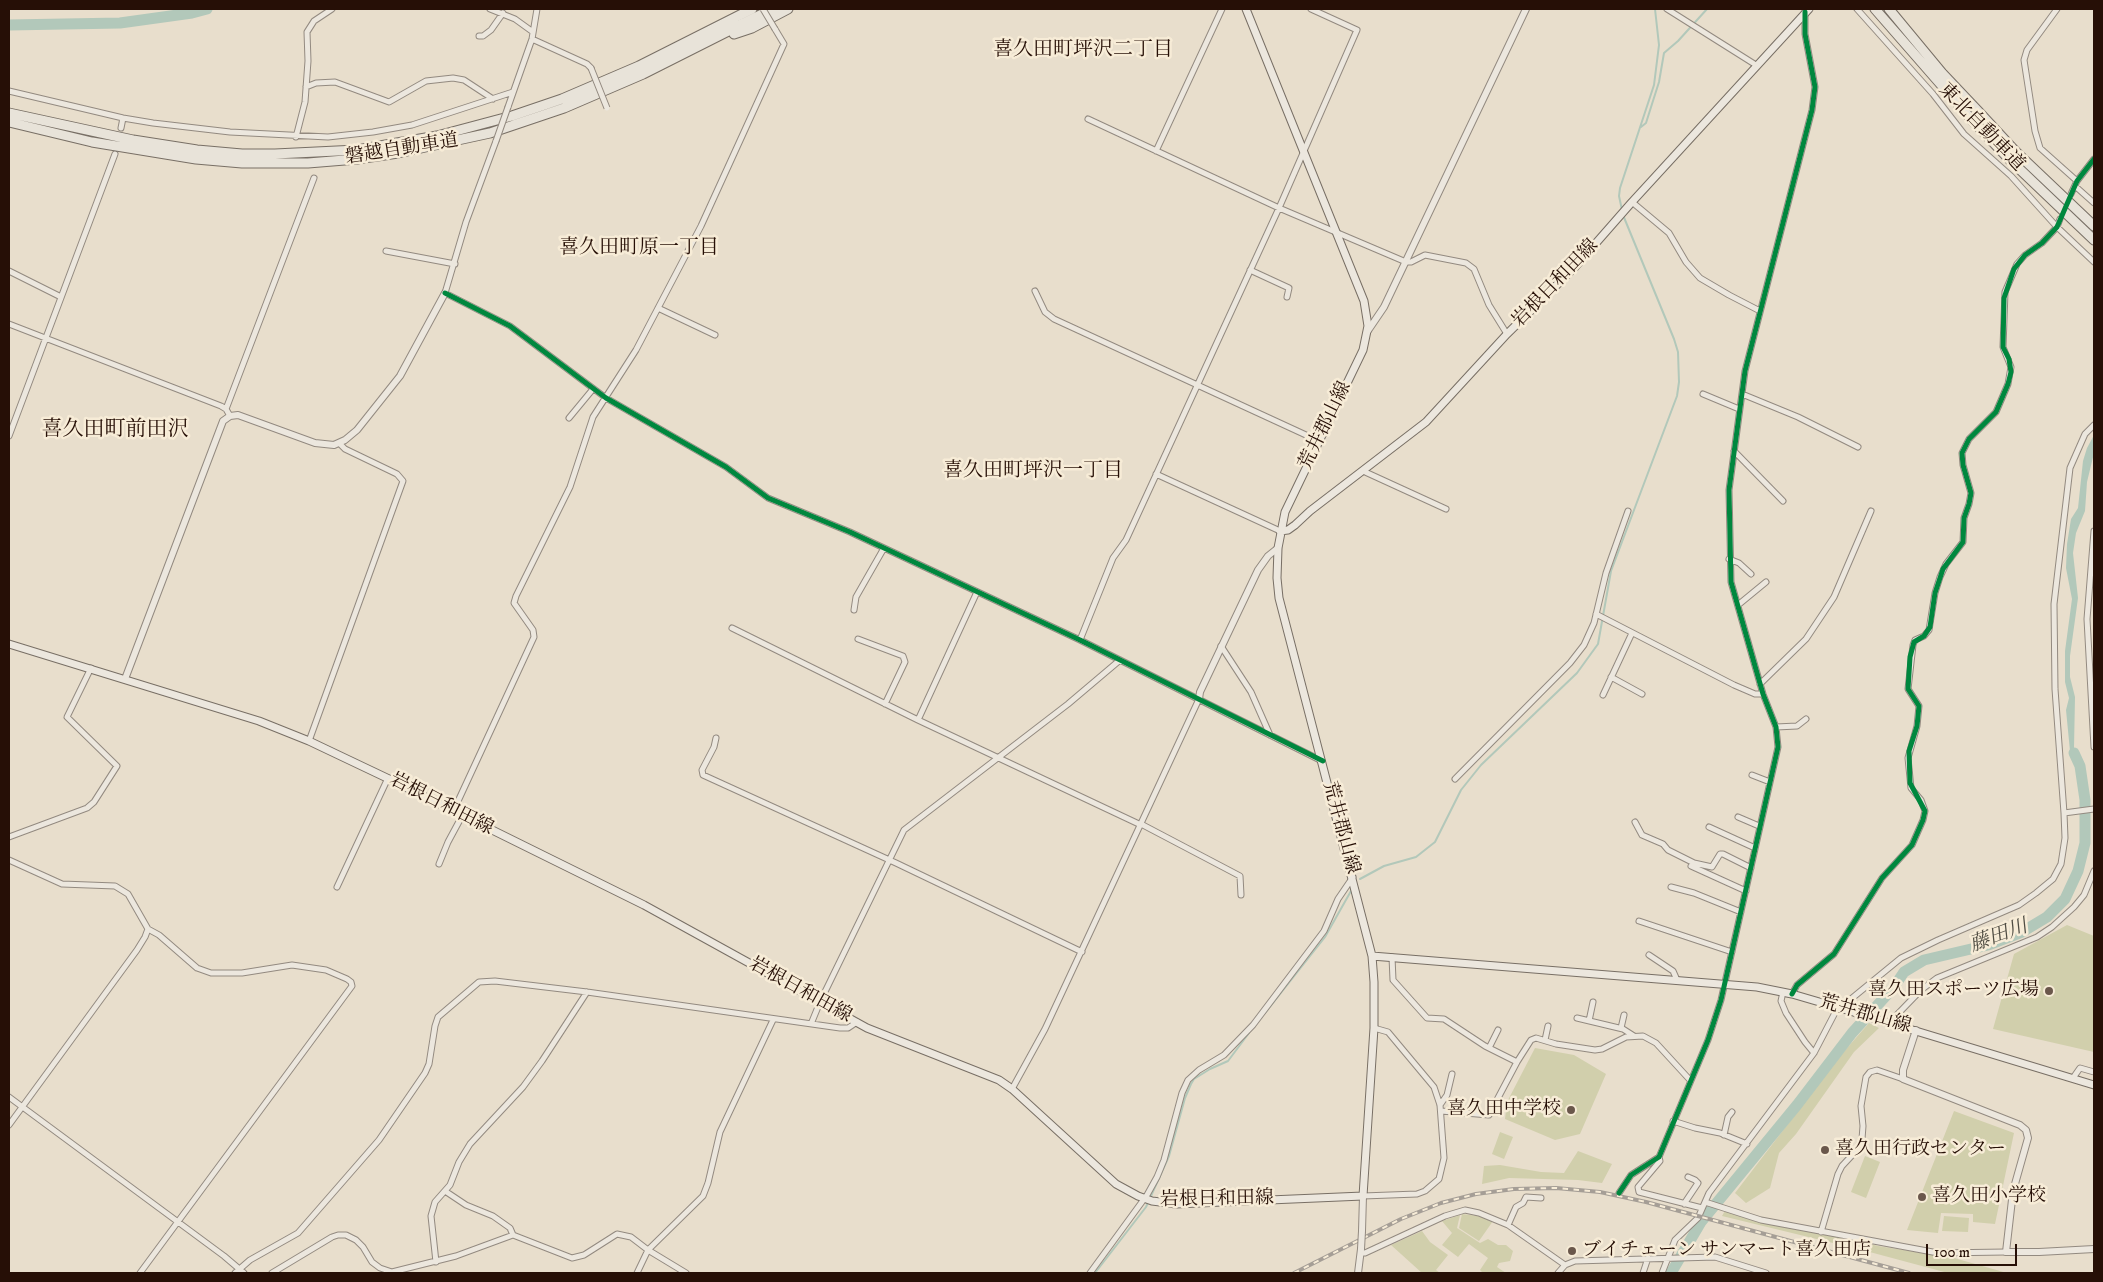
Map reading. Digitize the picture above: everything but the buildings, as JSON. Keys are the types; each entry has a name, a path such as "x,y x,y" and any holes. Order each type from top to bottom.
{"highway":[{"name":"磐越自動車道","path":"9,113 133,140 197,150 267,154 357,150 437,136 512,116 562,99 617,76 689,42 751,9"},
{"name":"磐越自動車道","path":"9,122 111,145 196,159 276,164 357,159 431,147 490,133 564,108 615,87 772,9"},
{"path":"694,49 752,28 788,9"},
{"name":"東北自動車道","path":"1875,9 1970,119 2015,166 2094,240"},
{"name":"東北自動車道","path":"1889,9 1942,73 2016,152 2094,226"}],"main road":[{"name":"荒井郡山線","path":"1246,9 1364,301 1368,332 1363,350 1289,504 1280,531 1276,578 1279,598 1323,761 1372,956 1724,984 1783,992 2094,1084"},
{"name":"岩根日和田線","path":"1280,531 1288,530 1296,525 1310,511 1426,422 1507,334 1575,267 1756,65 1807,11"},
{"name":"岩根日和田線","path":"9,644 259,721 309,741 388,778 453,812 644,905 856,1022 999,1080 1116,1184 1145,1199 1176,1204 1363,1196"},
{"path":"1363,1196 1374,1028 1372,956"}],"street":[{"path":"296,137 304,108 307,32 314,21 332,9"},
{"path":"490,9 516,19 533,32"},
{"path":"125,679 223,422 230,416 242,416 315,443 329,445 339,443 357,430 400,376 445,293 466,222 532,40 538,9"},
{"path":"453,812 534,637 533,630 514,603 516,596 570,487 592,421 636,350 701,226 784,44 763,9"},
{"path":"1156,151 1222,9"},
{"path":"1080,640 1113,558 1126,540 1279,208 1356,30 1311,9"},
{"path":"1368,332 1384,306 1406,262 1526,9"},
{"path":"1667,9 1756,65"},
{"path":"1856,9 1933,94 1964,134 2011,176 2056,227 2094,262"},
{"path":"2057,9 2027,50 2024,60 2032,115 2040,148 2094,203"},
{"path":"1702,1208 1640,1193 1638,1190 1660,1160 1659,1157 1673,1120 1708,1040 1721,1000 1778,747 1779,740 1776,727 1763,694 1731,582 1729,490 1739,409 1760,311 1815,96 1805,34 1807,11"},
{"path":"478,36 483,36 491,30 503,13"},
{"path":"532,40 588,64 607,110"},
{"path":"306,87 316,83 335,82 388,102 399,98 426,81 453,78 464,80 493,99"},
{"path":"9,91 123,118 230,132 296,137 328,137 373,132 412,124 513,92"},
{"path":"121,128 123,118"},
{"path":"1088,119 1279,208 1406,262 1411,262 1425,256 1463,261 1474,269 1493,312 1507,334"},
{"path":"9,436 115,154"},
{"path":"2071,194 2076,183 2094,158"},
{"path":"226,409 314,178"},
{"path":"1632,202 1673,237 1686,262 1700,278 1760,311"},
{"path":"1792,994 1797,985 1834,954 1882,878 1912,845 1923,820 1925,810 1921,800 1911,788 1908,758 1917,726 1919,706 1908,689 1913,644 1915,640 1924,636 1929,630 1935,593 1940,577 1946,564 1963,542 1964,518 1971,493 1963,465 1962,453 1969,439 1996,412 2008,384 2011,367 2003,347 2005,292 2017,264 2025,254 2042,243 2056,227 2060,219"},
{"path":"386,252 455,264"},
{"path":"1250,270 1289,288 1288,297"},
{"path":"9,271 61,297"},
{"path":"1035,291 1045,312 1054,319 1319,441"},
{"path":"445,293 510,326 606,398 726,467 768,498 884,548 1080,640 1323,761"},
{"path":"658,308 716,335"},
{"path":"9,324 226,409 230,416"},
{"path":"569,418 593,388"},
{"path":"1703,394 1739,409"},
{"path":"1742,394 1798,417 1858,447"},
{"path":"1662,1273 1675,1240 1698,1218 1709,1193 1814,1053 1841,1008 1901,958 2019,905 2054,879 2061,864 2067,812 2055,689 2054,604 2070,468 2085,434 2094,425"},
{"path":"309,741 403,481 397,474 345,449 339,443"},
{"path":"1734,451 1784,501"},
{"path":"1363,471 1446,509"},
{"path":"1156,474 1280,531"},
{"path":"1455,779 1570,663 1584,645 1596,614 1606,573 1628,511"},
{"path":"1760,684 1806,639 1834,597 1871,511"},
{"path":"2094,531 2087,618 2094,747"},
{"path":"854,610 856,597 884,548"},
{"path":"1012,1090 1045,1029 1082,952 1199,699 1200,692 1221,646 1258,570 1268,556 1278,548"},
{"path":"1729,559 1739,563 1751,574"},
{"path":"1738,605 1766,582"},
{"path":"918,720 977,592"},
{"path":"1596,614 1752,693 1763,694"},
{"path":"732,628 918,720 1141,825 1240,876 1241,895"},
{"path":"1603,695 1632,632"},
{"path":"858,639 903,656 905,662 885,704"},
{"path":"1221,646 1252,692 1271,736"},
{"path":"811,1024 888,859 907,827 1098,680 1120,660"},
{"path":"9,837 87,808 94,802 117,766 67,717 91,668"},
{"path":"1611,677 1642,694"},
{"path":"1776,727 1797,726 1806,719"},
{"path":"716,738 714,747 702,770 703,775 888,859 1082,952"},
{"path":"1752,775 1770,782"},
{"path":"337,888 388,778"},
{"path":"2067,812 2094,809"},
{"path":"439,864 462,816"},
{"path":"1738,817 1760,826"},
{"path":"1635,822 1642,835 1663,844 1671,852 1694,864 1712,866 1720,854 1723,854 1751,868"},
{"path":"1709,827 1755,848"},
{"path":"9,860 62,884 116,886 128,894 148,929 159,935 197,968 211,973 242,973 292,965 318,968 332,972 351,982 352,986 140,1273"},
{"path":"1691,866 1746,891"},
{"path":"1886,1022 1937,978 2037,937 2057,923 2074,908 2084,895 2094,872"},
{"path":"1090,1273 1145,1199 1164,1160 1182,1094 1188,1080 1199,1070 1224,1055 1253,1025 1324,931 1338,899 1353,877"},
{"path":"1671,887 1694,893 1741,912"},
{"path":"1639,921 1732,952"},
{"path":"9,1125 136,950 148,929"},
{"path":"1649,955 1674,971 1677,980"},
{"path":"1392,957 1393,980 1427,1018 1444,1019 1489,1048 1517,1062"},
{"path":"237,1271 250,1260 298,1233 379,1140 425,1073 429,1064 434,1026 438,1017 473,986 489,981 587,992 845,1029 856,1022"},
{"path":"436,1262 431,1213 434,1202 450,1186 462,1155 470,1144 523,1087 587,992"},
{"path":"1783,992 1781,1001 1786,1013 1804,1042 1814,1053"},
{"path":"1589,1021 1593,1002"},
{"path":"1621,1028 1624,1015"},
{"path":"1577,1018 1621,1028 1634,1036"},
{"path":"637,1273 648,1250 703,1196 720,1132 773,1020"},
{"path":"1545,1040 1548,1026"},
{"path":"1358,1273 1361,1251 1363,1196 1417,1194 1428,1189 1436,1183 1444,1158 1440,1108 1434,1087 1392,1036 1381,1029 1374,1028"},
{"path":"1489,1048 1498,1030"},
{"path":"1903,1079 1902,1070 1916,1030"},
{"path":"1440,1108 1489,1115 1531,1040 1539,1038 1556,1044 1602,1050 1626,1037 1650,1038 1690,1080"},
{"path":"2073,1078 2080,1068 2094,1072"},
{"path":"1821,1232 1838,1174 1842,1166 1856,1151 1862,1139 1864,1126 1861,1106 1864,1083 1868,1074 1877,1070 2020,1125 2026,1130 2028,1138 2013,1192 2006,1252"},
{"path":"1440,1108 1447,1095 1452,1074"},
{"path":"9,1097 224,1256 237,1271 244,1273"},
{"path":"1724,1134 1728,1117 1732,1112"},
{"path":"1673,1120 1694,1128 1724,1134 1747,1144"},
{"path":"1619,1193 1631,1175 1659,1157"},
{"path":"1684,1204 1698,1183 1688,1177"},
{"path":"445,1191 466,1205 494,1216 510,1228 513,1235"},
{"path":"1508,1225 1516,1207 1526,1197 1542,1198"},
{"path":"1705,1202 1761,1220 1938,1253 2039,1252 2094,1249"},
{"path":"1361,1251 1365,1253 1460,1211 1479,1212 1508,1225 1565,1264"},
{"path":"272,1273 338,1235 346,1235 356,1240 363,1247 372,1262 387,1271 398,1272 456,1256 513,1235 572,1258 584,1255 617,1234 631,1237 648,1250 686,1273"},
{"path":"1558,1273 1565,1264 1575,1262 1667,1257 1715,1257 1766,1273"},
{"path":"1642,1273 1648,1258"}],"shaded area":[{"path":"2094,435 2094,453 2087,482 2085,511 2076,533 2073,553 2078,598 2070,656 2070,677 2075,697 2074,748 2081,760 2080,766 2074,760 2070,751 2066,710 2069,698 2065,682 2065,651 2072,599 2066,568 2067,544 2071,519 2078,508 2083,461"},
{"name":"喜久田スポーツ広場","path":"2067,925 2094,936 2094,1052 1993,1029 2014,954"},
{"path":"1869,1023 1879,1028 1854,1052 1796,1134 1779,1153 1770,1188 1746,1203 1735,1193 1840,1056"},
{"path":"1535,1048 1574,1055 1606,1074 1580,1134 1555,1140 1505,1119 1507,1102"},
{"path":"1954,1111 2014,1133 1995,1224 1973,1222 1973,1214 1941,1213 1938,1233 1907,1230"},
{"path":"1500,1132 1513,1137 1504,1159 1492,1154"},
{"path":"1578,1151 1612,1164 1602,1183 1578,1180 1509,1178 1482,1184 1484,1166 1500,1165 1541,1172 1564,1173"},
{"path":"1865,1156 1880,1162 1866,1198 1851,1192"},
{"path":"1726,1209 1878,1246 1954,1258 2007,1273 1948,1273 1722,1216"},
{"path":"1462,1214 1487,1217 1493,1221 1479,1241 1459,1228"},
{"path":"1460,1215 1457,1228 1480,1243 1488,1239 1498,1245 1506,1245 1513,1251 1510,1261 1499,1263 1497,1267 1506,1273 1483,1273 1480,1270 1488,1258 1469,1244 1458,1257 1442,1245 1452,1233 1442,1221"},
{"path":"1944,1216 1969,1218 1968,1232 1942,1231"},
{"path":"1422,1231 1430,1242 1448,1255 1436,1270 1440,1273 1422,1273 1391,1245"}],"waterway":[{"path":"9,25 120,23 192,13 207,9"},
{"path":"1622,210 1619,196 1620,188 1654,85 1659,45 1655,9"},
{"path":"1641,127 1646,123 1659,82 1664,53 1678,41 1707,9"},
{"path":"1360,879 1384,866 1416,857 1435,842 1461,790 1481,765 1577,673 1598,644 1611,571 1677,396 1679,382 1678,352 1674,339 1623,215"},
{"name":"藤田川","path":"1671,1273 1701,1222 1797,1105 1852,1033 1894,987 1904,972 1924,960 1988,945 2022,932 2047,917 2065,899 2078,871 2085,843 2085,800 2080,766 2074,753"},
{"path":"1265,1013 1325,937 1351,891"},
{"path":"1095,1273 1146,1207 1169,1156 1185,1098 1194,1079 1228,1061 1249,1033"}],"railway":[{"path":"1294,1273 1401,1219 1441,1203 1476,1194 1514,1189 1556,1188 1600,1192 1646,1202 1909,1273"}],"cycle path":[{"path":"1619,1193 1631,1175 1659,1157 1708,1040 1721,1000 1778,747 1776,727 1763,694 1731,582 1729,490 1745,371 1812,110 1815,87 1805,34 1805,12"},
{"path":"1792,994 1797,985 1834,954 1882,878 1912,845 1923,820 1925,811 1910,783 1909,751 1917,726 1919,706 1908,689 1910,657 1914,642 1924,636 1930,627 1935,593 1943,569 1963,542 1964,518 1971,493 1963,465 1962,453 1969,439 1996,412 2008,384 2011,372 2009,359 2003,347 2004,298 2014,269 2025,255 2042,243 2057,227 2077,181 2094,159"},
{"path":"445,293 510,326 606,398 726,467 768,498 850,532 1080,640 1323,761"}],"place":[{"name":"喜久田スポーツ広場","path":"2049,991"},
{"name":"喜久田中学校","path":"1571,1110"},
{"name":"喜久田行政センター","path":"1825,1150"},
{"name":"喜久田小学校","path":"1922,1197"},
{"name":"ブイチェーン サンマート喜久田店","path":"1572,1251"}],"district":[{"name":"喜久田町坪沢二丁目","path":"1083,51"},
{"name":"喜久田町原一丁目","path":"639,249"},
{"name":"喜久田町前田沢","path":"115,431"},
{"name":"喜久田町坪沢一丁目","path":"1033,472"}]}
